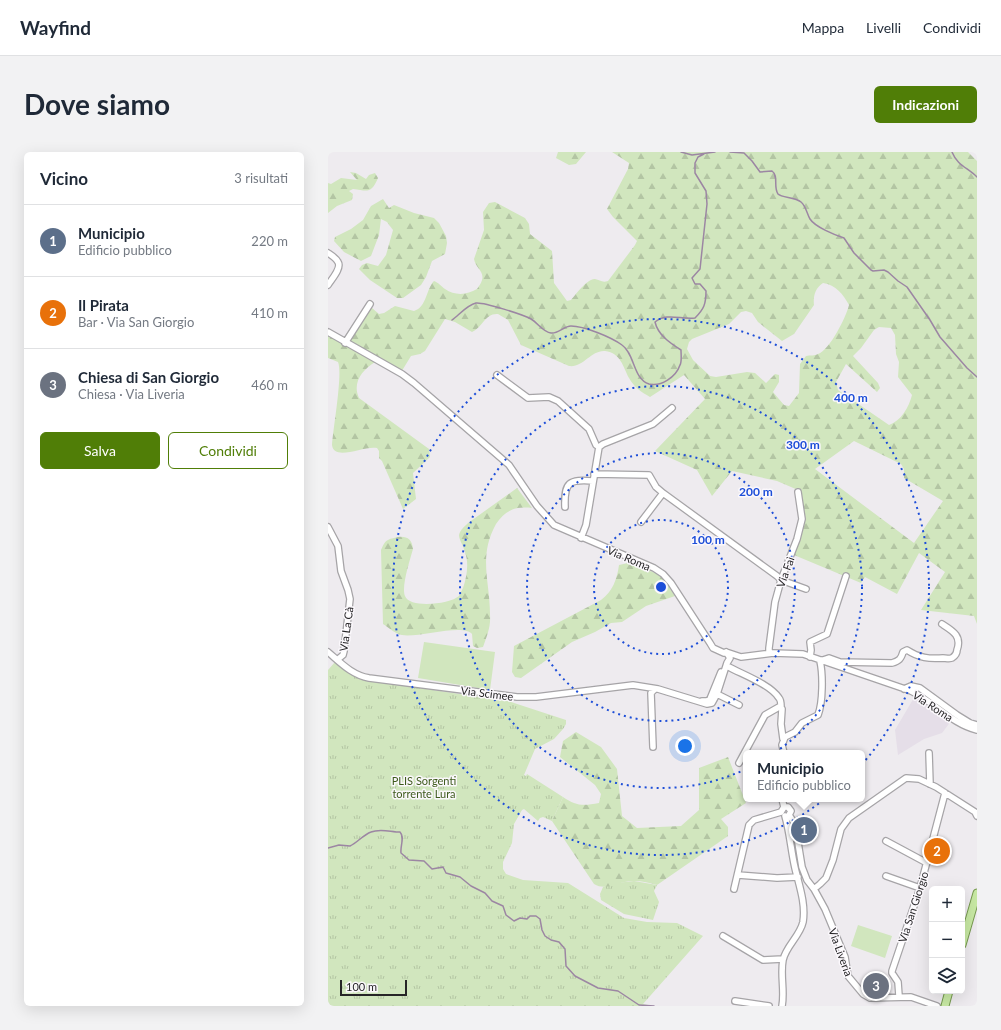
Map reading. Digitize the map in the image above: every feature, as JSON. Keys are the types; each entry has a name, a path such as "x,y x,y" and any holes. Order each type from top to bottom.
{"main road":[{"path":"965,935 977,893"},
{"path":"945,1006 948,994"}],"street":[{"path":"328,253 338,262 339,265 338,270 328,285"},
{"path":"345,343 370,304"},
{"name":"Via Roma","path":"328,332 414,382 509,465 549,521 559,528 648,566 663,574 671,583 713,648 724,653 726,652 741,657 769,653 803,654 919,695 957,721 977,730"},
{"path":"497,375 528,398 549,397 558,401 588,429 596,445 599,447"},
{"path":"581,538 586,525 599,447 653,424 672,408"},
{"path":"594,474 649,474 656,487 662,492 781,580 806,589"},
{"path":"565,507 566,489 569,483 578,481 593,481"},
{"path":"641,522 662,492"},
{"name":"Via Faì","path":"769,653 774,602 797,539 802,518 798,492"},
{"name":"Via La Cà","path":"328,527 338,546 341,571 350,600 344,651 343,655 337,660"},
{"path":"810,657 810,642 826,634 846,576"},
{"path":"783,739 795,732 802,723 818,715 820,708 822,671 820,660 829,658 840,662 892,663 902,658 903,652 908,650 914,655 929,659 952,658 956,654 959,642 954,631 942,624"},
{"name":"Via Scimee","path":"328,652 349,670 362,676 507,696 536,697 633,685 655,689 695,700 710,701"},
{"path":"710,701 714,700 717,694 728,660 730,658 726,652"},
{"path":"710,701 727,662 726,652"},
{"path":"727,666 769,687 780,700 783,750"},
{"path":"904,689 911,686 920,688 957,715 970,723 977,725"},
{"path":"653,747 651,693 655,689"},
{"path":"717,694 739,705"},
{"path":"746,750 765,715 781,707"},
{"path":"929,752 930,784"},
{"path":"739,762 743,755"},
{"path":"814,889 826,878 833,860 841,829 849,818 906,778 919,778 975,812 977,816"},
{"name":"Via San Giorgio","path":"899,996 898,982 892,973 892,970 920,888 945,793"},
{"path":"782,802 783,815 787,816"},
{"path":"734,889 748,824 754,820 787,807 790,810 787,816 803,914 800,930 788,947 783,959 782,975 784,996 782,1006"},
{"name":"Via Liveria","path":"787,816 795,824 802,868 807,880 814,889 825,909 845,957 848,976 863,994 870,998 899,996 911,997 937,1006"},
{"path":"886,841 927,863"},
{"path":"738,875 777,878 798,877"},
{"path":"886,876 920,888"},
{"path":"723,936 763,960 783,959"},
{"path":"735,1001 769,1006"}],"shaded area":[{"path":"915,696 951,721 942,733 924,739 898,755 895,730"}],"green space":[{"path":"558,152 586,152 576,164 569,165 556,158"},
{"path":"612,152 968,152 977,161 977,624 974,616 921,610 945,572 919,553 897,594 865,577 861,583 794,555 804,518 798,490 777,481 732,471 712,496 697,470 655,451 705,399 684,375 650,397 633,384 621,361 610,352 600,351 579,364 569,366 521,345 508,320 498,314 494,314 487,318 476,330 472,332 455,322 445,319 425,351 411,356 400,374 375,362 362,373 360,377 357,387 359,398 429,449 430,457 413,473 416,499 403,509 382,461 379,458 379,451 377,448 344,453 334,450 332,445 339,389 339,368 338,362 328,358 328,335 341,342 366,306 372,308 379,314 384,313 395,306 414,311 418,309 424,302 429,288 434,281 445,289 457,294 469,293 477,289 481,283 482,275 474,259 484,230 483,212 489,203 495,202 525,218 529,224 530,234 552,251 554,283 567,301 571,300 582,287 592,279 604,282 608,281 637,241 607,209 628,169 629,163","holes":["823,283 828,284 839,291 849,305 841,325 823,351 817,355 806,356 800,364 799,393 789,406 784,405 773,392 779,382 779,375 775,374 766,383 755,373 747,372 716,377 710,376 693,360 687,349 689,342 692,339 729,324 741,312 746,311 752,313 758,322 782,341 794,334 814,305 815,293 818,287","879,327 891,328 895,335 896,354 899,362 898,377 912,395 909,404 901,417 889,425 838,390 836,382 846,364 877,392 880,388 878,383 853,356 874,330","854,441 901,464 904,469 904,478 943,501 914,543 815,469"]},
{"path":"350,172 356,173 366,179 369,175 375,173 378,178 371,189 366,191 353,189 349,191 353,194 352,200 337,206 328,213 328,183 331,184 341,178 357,180"},
{"path":"383,199 389,208 394,205 414,213 434,218 439,223 446,236 447,243 445,254 432,261 426,277 421,285 403,298 397,298 370,280 359,269 362,265 367,263 378,266 386,255 393,230 387,222 381,219 379,235 371,256 361,261 344,252 334,241 335,237 351,229 363,220 371,206"},
{"path":"517,488 532,508 516,508 503,515 496,524 487,547 486,569 490,602 490,623 483,647 477,648 473,646 472,634 467,631 451,630 419,635 402,635 383,624 381,550 384,544 390,539 398,537 406,538 412,543 413,549 404,586 405,596 408,600 414,603 430,604 454,599 459,596 463,588 467,570 466,556 459,537 460,531 468,523"},
{"path":"628,563 661,575 675,596 646,606 622,622 611,623 572,642 521,678 515,677 512,672 514,646 601,600 609,593 614,584 619,565"},
{"path":"424,642 495,652 490,690 418,678"},
{"name":"PLIS Sorgenti torrente Lura","path":"335,662 347,672 359,679 502,699 566,720 566,724 563,729 554,739 535,749 524,775 526,776 527,774 563,797 552,821 543,817 538,821 524,809 522,810 514,824 512,843 503,862 503,869 506,874 523,880 568,883 624,918 647,922 677,923 703,936 643,1004 653,1006 328,1006 328,670"},
{"path":"576,732 601,747 617,769 622,816 637,828 681,826 699,810 699,768 728,757 743,795 743,802 746,803 721,819 728,827 728,836 657,885 629,881 604,887 599,886 594,884 552,821 563,797 572,802 588,805 599,803 601,794 595,785 560,757 563,741"},
{"path":"634,881 657,885 654,891 659,902 653,920 624,914 601,900 600,894 603,887 616,883"},
{"path":"858,925 892,936 885,958 851,946"}],"waterway":[{"path":"681,152 692,155 715,152"},
{"path":"730,152 744,153 760,172 772,171 775,176 778,194 801,202 810,219 816,225 844,238 854,253 871,270 884,270 907,287 940,337 967,368 977,377"},
{"path":"952,152 957,160 977,177"},
{"path":"452,320 469,306 480,303 527,317 545,331 551,333 568,326 576,326 604,335 622,345 629,354 640,377 649,384 654,385 668,380 672,377 681,364 681,350 662,335 655,322 664,317 695,318 701,312 706,299 706,291 700,284 695,284 692,278 700,269 707,204 706,191 695,173 695,163 698,157 704,154"},
{"path":"328,848 339,845 350,846 365,835 374,831 382,830 400,832 402,839 401,853 409,860 424,861 432,869 443,867 446,873 460,877 471,886 485,893 492,901 503,906 506,915 514,921 520,918 527,919 530,916 536,916 540,919 545,936 551,940 559,942 565,949 566,966 575,976 598,988 618,991 639,1005 654,1006"}],"place":[{"name":"Municipio","path":"804,830"},
{"name":"Il Pirata","path":"937,851"},
{"name":"Chiesa di San Giorgio","path":"876,986"}]}
